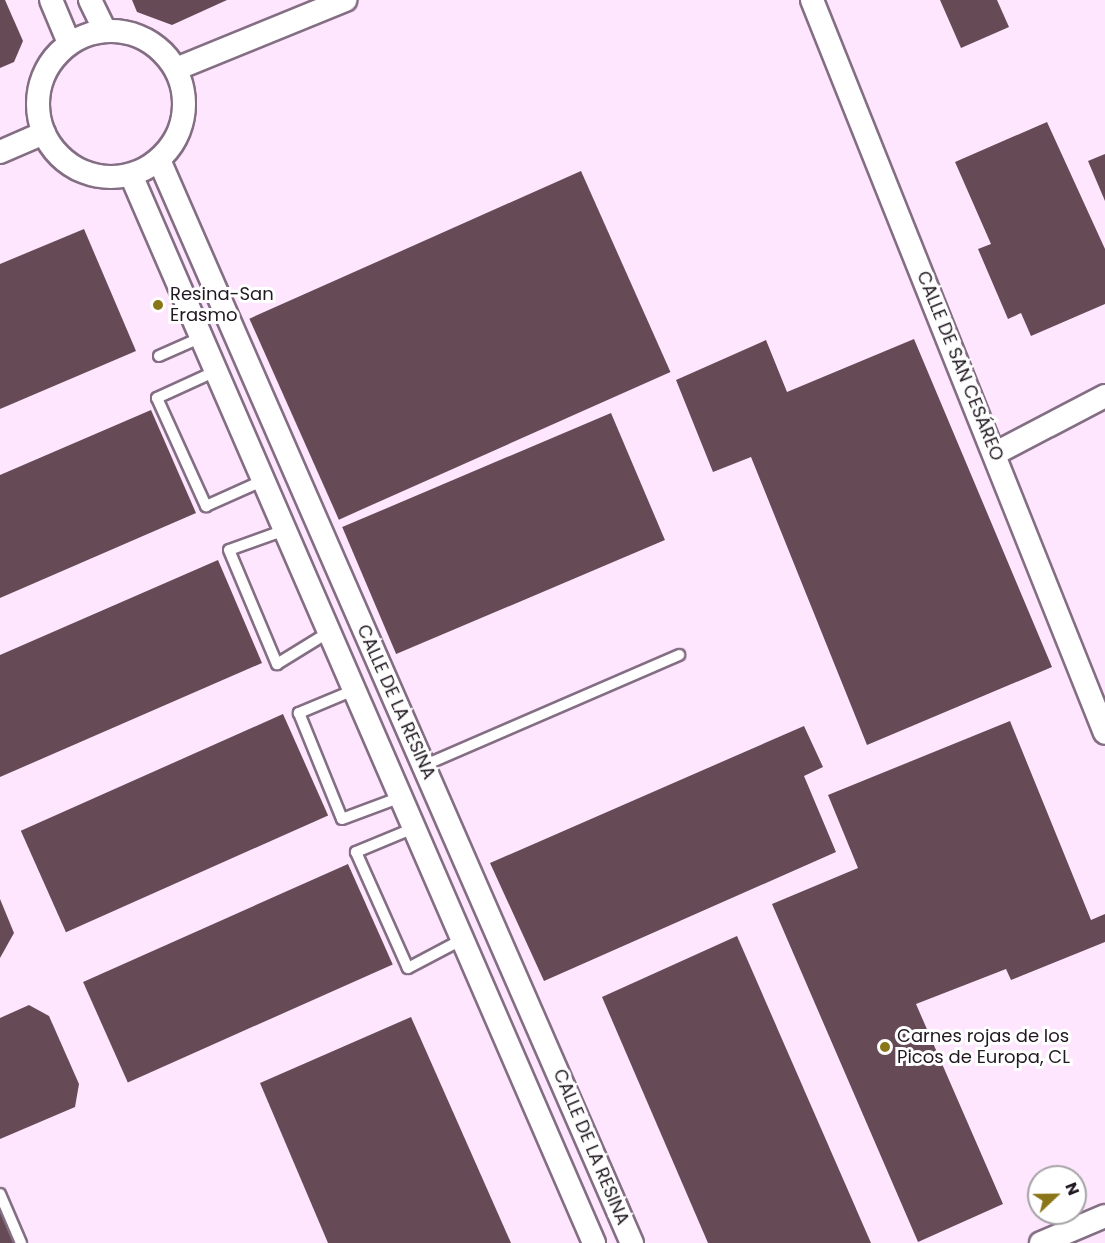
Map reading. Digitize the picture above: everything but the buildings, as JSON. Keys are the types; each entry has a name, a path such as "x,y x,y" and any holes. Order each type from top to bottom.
{"street":[{"path":"51,0 69,43"},
{"path":"90,0 105,31"},
{"path":"176,69 345,0"},
{"name":"CALLE DE SAN CESÁREO","path":"812,0 996,453 1105,733"},
{"path":"105,31 132,33 159,48 176,69 185,98 182,125 159,160 131,176 108,178 81,171 58,156 44,133 40,86 49,64 69,43 105,31"},
{"path":"0,152 44,133"},
{"name":"CALLE DE LA RESINA","path":"159,160 633,1243"},
{"name":"CALLE DE LA RESINA","path":"131,176 594,1243"},
{"path":"996,453 1105,396"},
{"path":"1041,1243 1105,1216"}],"lane":[{"path":"159,356 202,337"},
{"path":"216,371 157,398 206,506 264,480"},
{"path":"285,530 229,550 277,664 329,632"},
{"path":"425,765 679,655"},
{"path":"354,690 299,713 342,819 401,797"},
{"path":"414,828 356,852 408,968 463,939"},
{"path":"0,1194 21,1243"}],"shaded area":[{"path":"0,0 1105,0 1105,1243 0,1243"}],"place":[{"name":"Resina-San Erasmo","path":"158,305"},
{"name":"Carnes rojas de los Picos de Europa, CL","path":"885,1047"}]}
